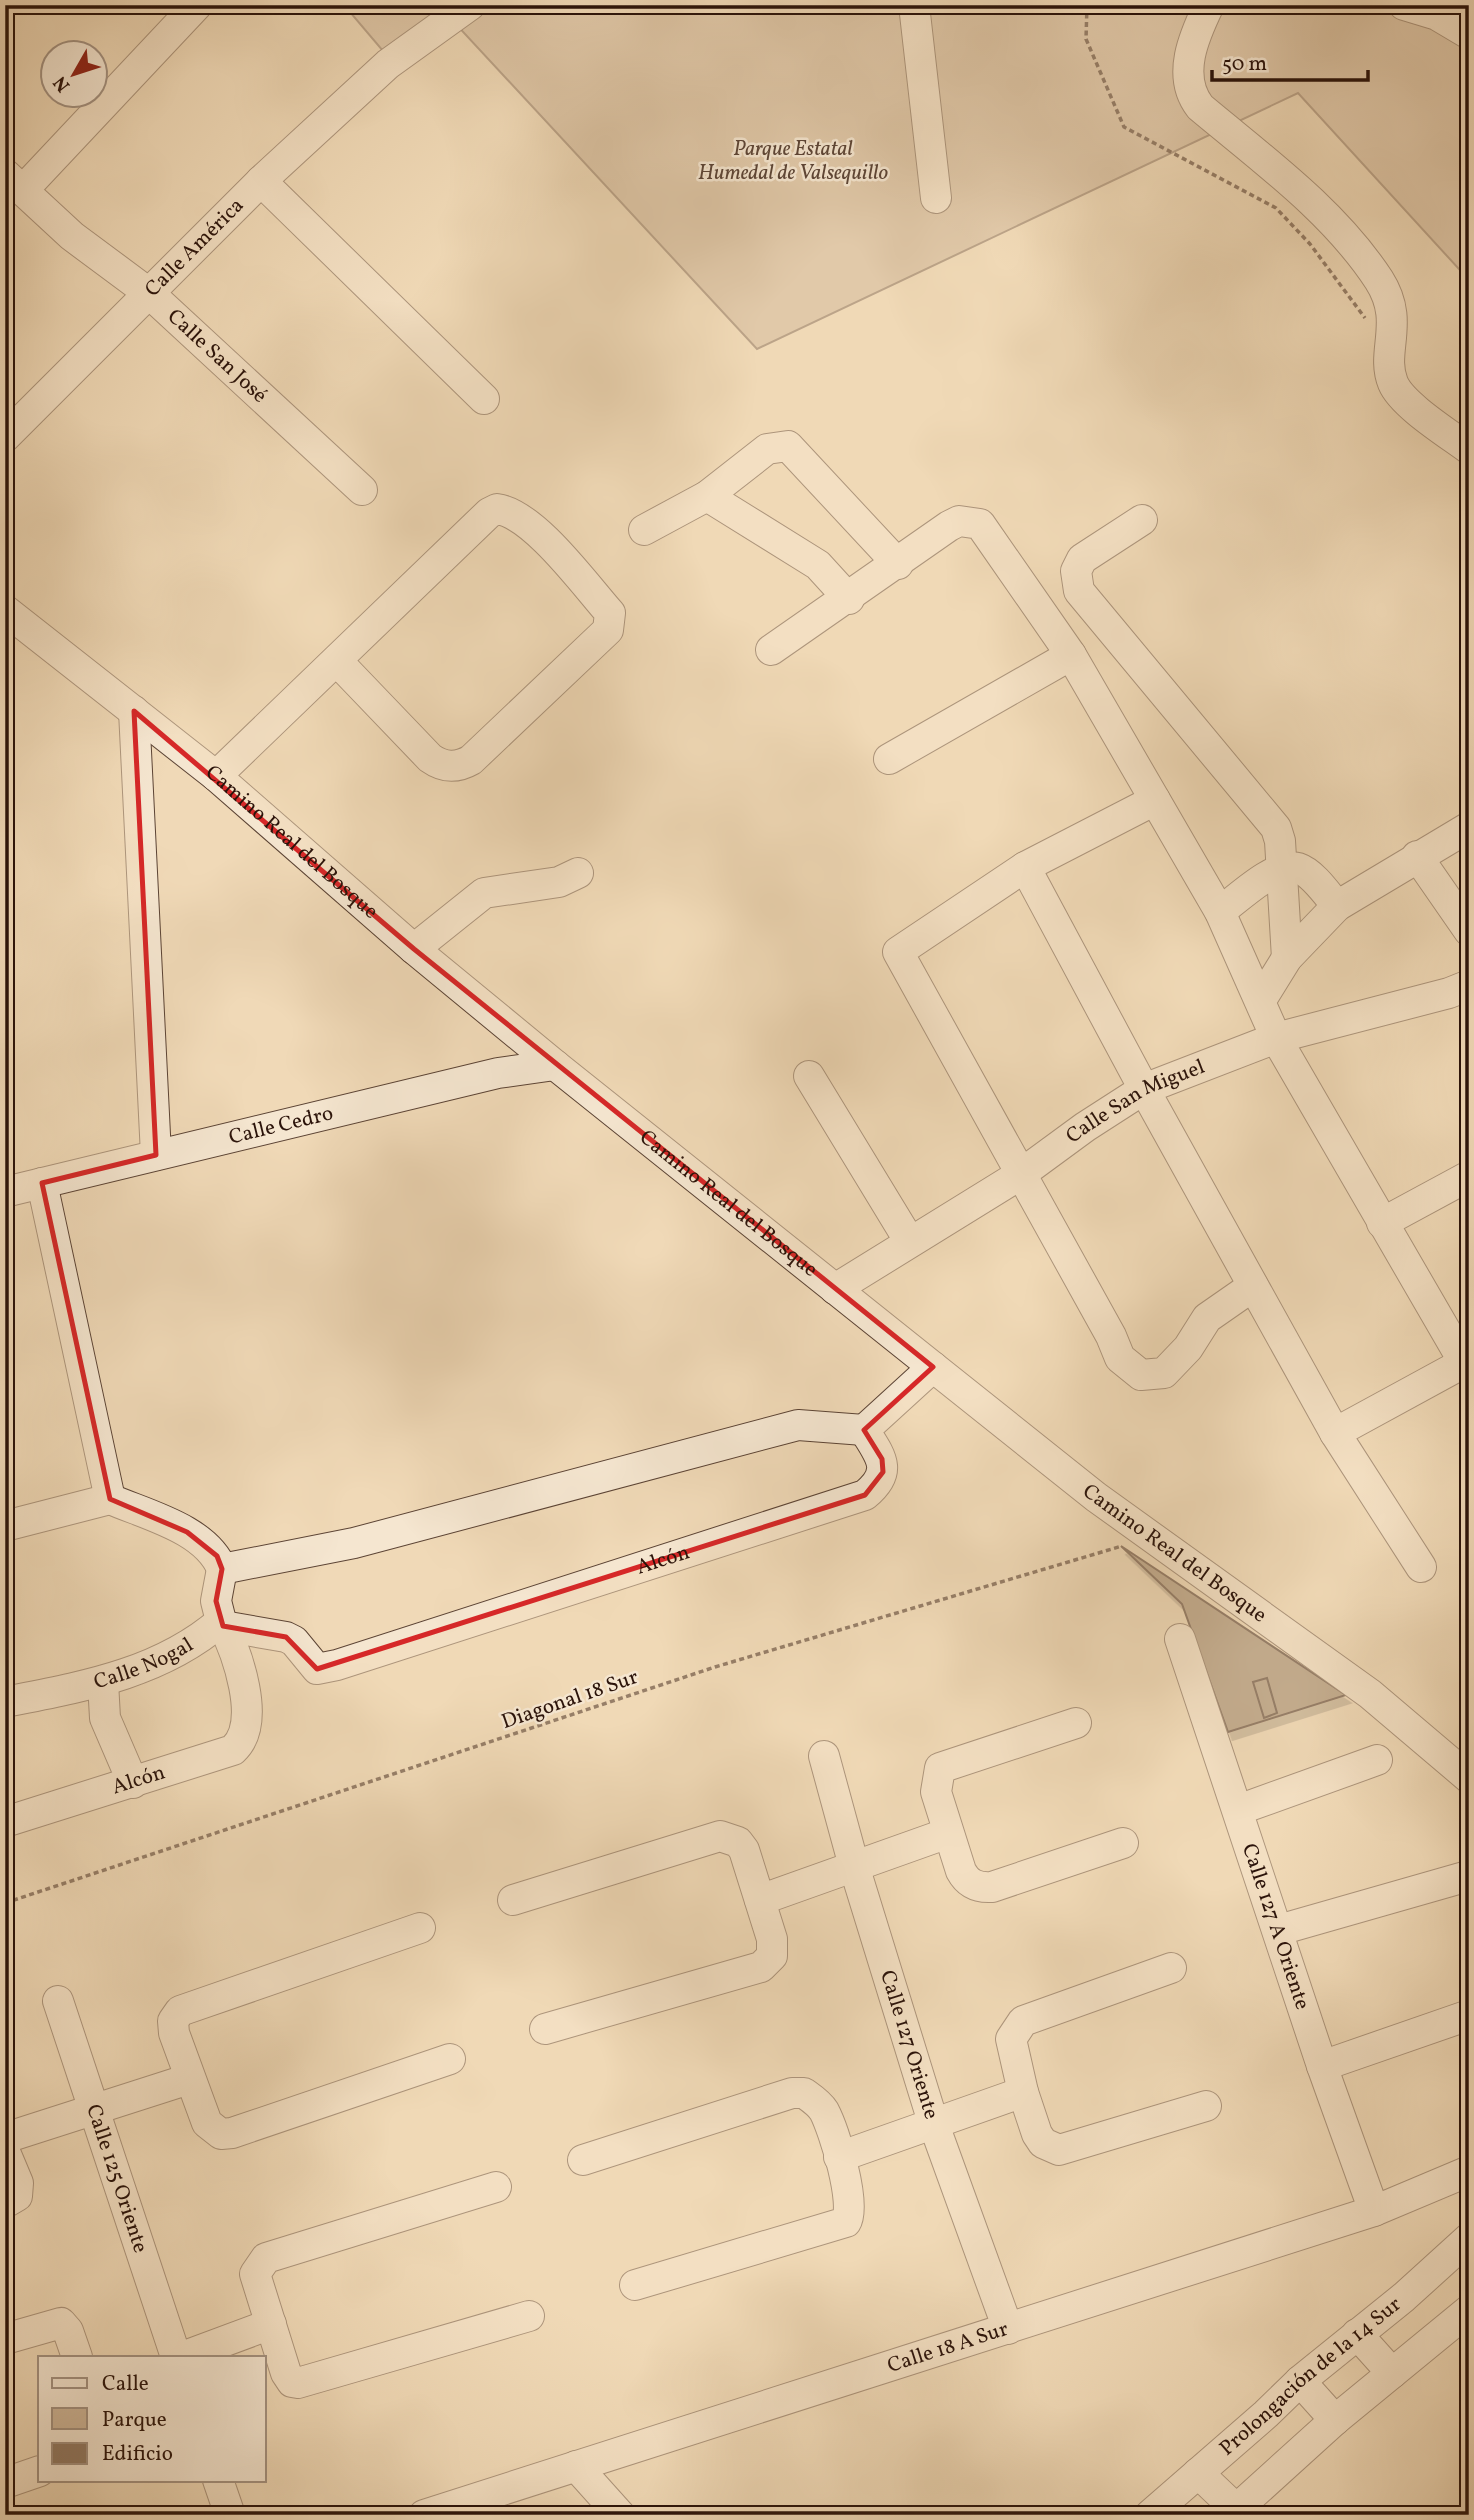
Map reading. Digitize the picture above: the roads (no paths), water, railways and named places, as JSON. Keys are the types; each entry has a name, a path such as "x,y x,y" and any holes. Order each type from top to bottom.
{"street":[{"path":"15,182 197,5"},
{"name":"Calle América","path":"5,437 261,181 388,64 470,5"},
{"path":"914,5 936,198"},
{"path":"1209,5 1192,47 1188,70 1192,97 1200,107 1296,188 1365,262 1389,298 1393,317 1393,383 1405,399 1469,449"},
{"path":"1404,5 1437,15 1469,34"},
{"path":"261,181 484,399"},
{"name":"Calle San José","path":"15,182 72,236 150,293 362,490"},
{"path":"644,530 707,496 766,449 788,446 898,564"},
{"path":"707,496 818,565 849,599"},
{"path":"216,776 489,513 498,509 518,516 535,531 610,613 611,621 599,638 471,760 460,766 439,764 430,758 337,662"},
{"path":"1142,520 1082,559 1076,571 1079,592 1276,828 1280,841 1279,868 1287,958"},
{"path":"771,650 849,599 958,521 980,524 1071,655 1220,912 1276,1038 1467,1365 1335,1433"},
{"name":"Camino Real del Bosque","path":"5,610 216,776 414,949 835,1289 1096,1497 1370,1693 1469,1778"},
{"path":"889,760 1071,655"},
{"path":"134,711 156,1155"},
{"path":"1155,800 1026,867 898,952 1120,1358 1141,1375 1164,1373 1188,1348 1207,1318 1253,1286"},
{"path":"1261,1000 1287,958 1337,906 1469,827"},
{"path":"1417,856 1469,931"},
{"path":"1026,867 1144,1089 1335,1433 1421,1567"},
{"path":"1220,912 1279,868 1298,868 1317,883 1337,906"},
{"path":"414,949 484,894 559,882 578,873"},
{"name":"Calle San Miguel","path":"835,1289 1021,1174 1085,1126 1144,1089 1276,1038 1449,993 1469,985"},
{"name":"Calle Cedro","path":"5,1192 498,1073 555,1065"},
{"path":"809,1076 910,1242"},
{"path":"1382,1223 1469,1177"},
{"path":"43,1183 110,1499"},
{"path":"222,1569 354,1543 786,1428 824,1425 864,1430 933,1367"},
{"name":"Alcón","path":"222,1624 286,1636 294,1641 317,1669 337,1665 865,1494 876,1485 883,1472 882,1459 864,1430"},
{"path":"5,1526 110,1499 187,1532 217,1556 222,1569 216,1601 222,1624"},
{"name":"Alcón","path":"5,1822 233,1750 246,1733 248,1712 234,1647 222,1624"},
{"name":"Calle Nogal","path":"5,1702 103,1682 186,1647 222,1624"},
{"name":"Calle 127 A Oriente","path":"1181,1639 1322,2066 1374,2211"},
{"path":"103,1682 105,1718 133,1783"},
{"path":"1076,1723 940,1768 936,1792 966,1880 982,1888 1122,1843"},
{"name":"Calle 127 Oriente","path":"824,1756 854,1866 933,2122 1008,2329"},
{"path":"1238,1810 1377,1760"},
{"path":"760,1900 948,1833"},
{"path":"513,1900 720,1836 738,1842 744,1850 773,1948 772,1956 761,1967 545,2029"},
{"path":"1279,1930 1468,1876"},
{"path":"420,1928 180,2011 173,2026 189,2079 207,2123 221,2134 232,2133 450,2060"},
{"path":"1171,1968 1023,2021 1011,2039 1023,2092 1037,2134 1043,2143 1059,2150 1206,2106"},
{"name":"Calle 125 Oriente","path":"58,2001 92,2111 176,2356"},
{"path":"1322,2066 1469,2015"},
{"path":"5,2138 189,2079"},
{"path":"839,2157 1023,2092"},
{"path":"583,2160 792,2093 804,2093 824,2112 839,2157 851,2208 846,2222 635,2285"},
{"path":"5,2152 19,2189 17,2196 5,2203"},
{"name":"Calle 18 A Sur","path":"434,2513 1374,2211 1469,2171"},
{"path":"496,2187 266,2258 256,2274 288,2377 292,2382 304,2384 529,2316"},
{"name":"Prolongación de la 14 Sur","path":"1150,2515 1300,2381 1404,2297 1469,2238"},
{"path":"1198,2473 1233,2512 1335,2420 1469,2310"},
{"path":"5,2339 61,2323 68,2331 77,2356"},
{"path":"185,2356 271,2324"},
{"path":"1357,2334 1392,2373"},
{"path":"1300,2381 1335,2420"},
{"path":"576,2466 620,2515"},
{"path":"5,2483 38,2472"},
{"path":"219,2482 230,2515"}],"park label":[{"name":"Parque Estatal Humedal de Valsequillo","path":"793,161"}]}
